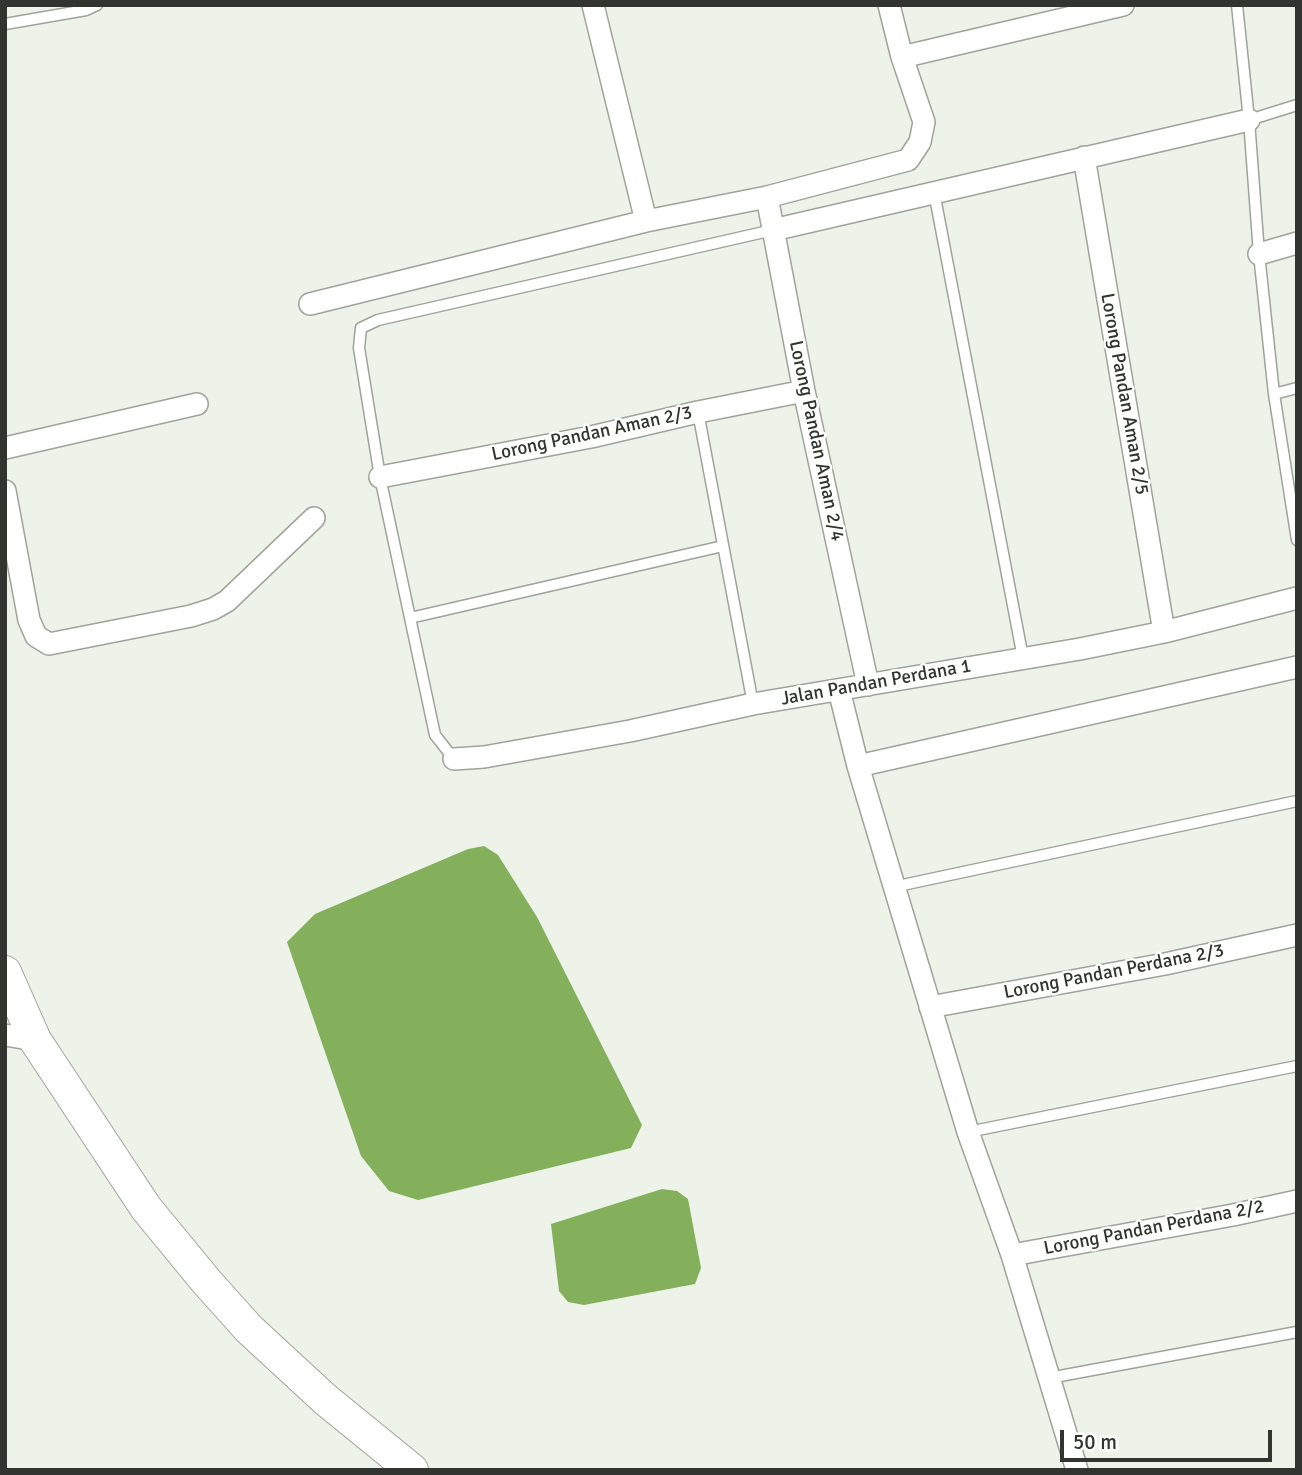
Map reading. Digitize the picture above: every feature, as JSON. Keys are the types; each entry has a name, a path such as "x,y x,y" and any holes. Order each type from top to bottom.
{"street":[{"path":"593,5 646,221"},
{"path":"310,304 646,221 767,197 908,160 920,142 924,122 888,5"},
{"path":"902,57 1123,5"},
{"path":"773,230 1249,120"},
{"name":"Lorong Pandan Aman 2/5","path":"1084,157 1164,632"},
{"name":"Lorong Pandan Aman 2/4","path":"767,197 804,391 868,685"},
{"path":"1259,254 1297,243"},
{"name":"Lorong Pandan Aman 2/3","path":"380,477 591,437 804,391"},
{"path":"5,448 197,404"},
{"path":"5,491 29,620 36,636 49,644 214,609 227,601 314,518"},
{"name":"Jalan Pandan Perdana 1","path":"454,759 484,757 753,704 1023,659 1164,632 1297,598"},
{"path":"858,766 1297,667"},
{"path":"839,690 893,887 968,1132 1012,1255 1077,1470"},
{"name":"Lorong Pandan Perdana 2/3","path":"930,1007 1165,964 1297,935"},
{"path":"5,972 20,1038 146,1208 249,1329 326,1400 412,1470"},
{"name":"Lorong Pandan Perdana 2/2","path":"1012,1255 1297,1201"}],"lane":[{"path":"5,24 86,10 97,5"},
{"path":"1237,5 1274,394 1297,540"},
{"path":"1249,120 1297,105"},
{"path":"934,192 1023,659"},
{"path":"454,759 435,735 380,477 359,348 361,328 378,320 773,230"},
{"path":"1274,394 1297,387"},
{"path":"698,412 753,704"},
{"path":"410,618 723,546"},
{"path":"893,887 1297,801"},
{"path":"968,1132 1297,1066"},
{"path":"1049,1378 1297,1332"}],"shaded area":[{"path":"484,846 498,855 537,917 642,1125 631,1148 418,1200 389,1191 361,1156 287,942 315,914 468,849"},
{"path":"662,1189 677,1191 688,1199 701,1268 695,1284 584,1305 568,1302 559,1291 551,1224"}]}
